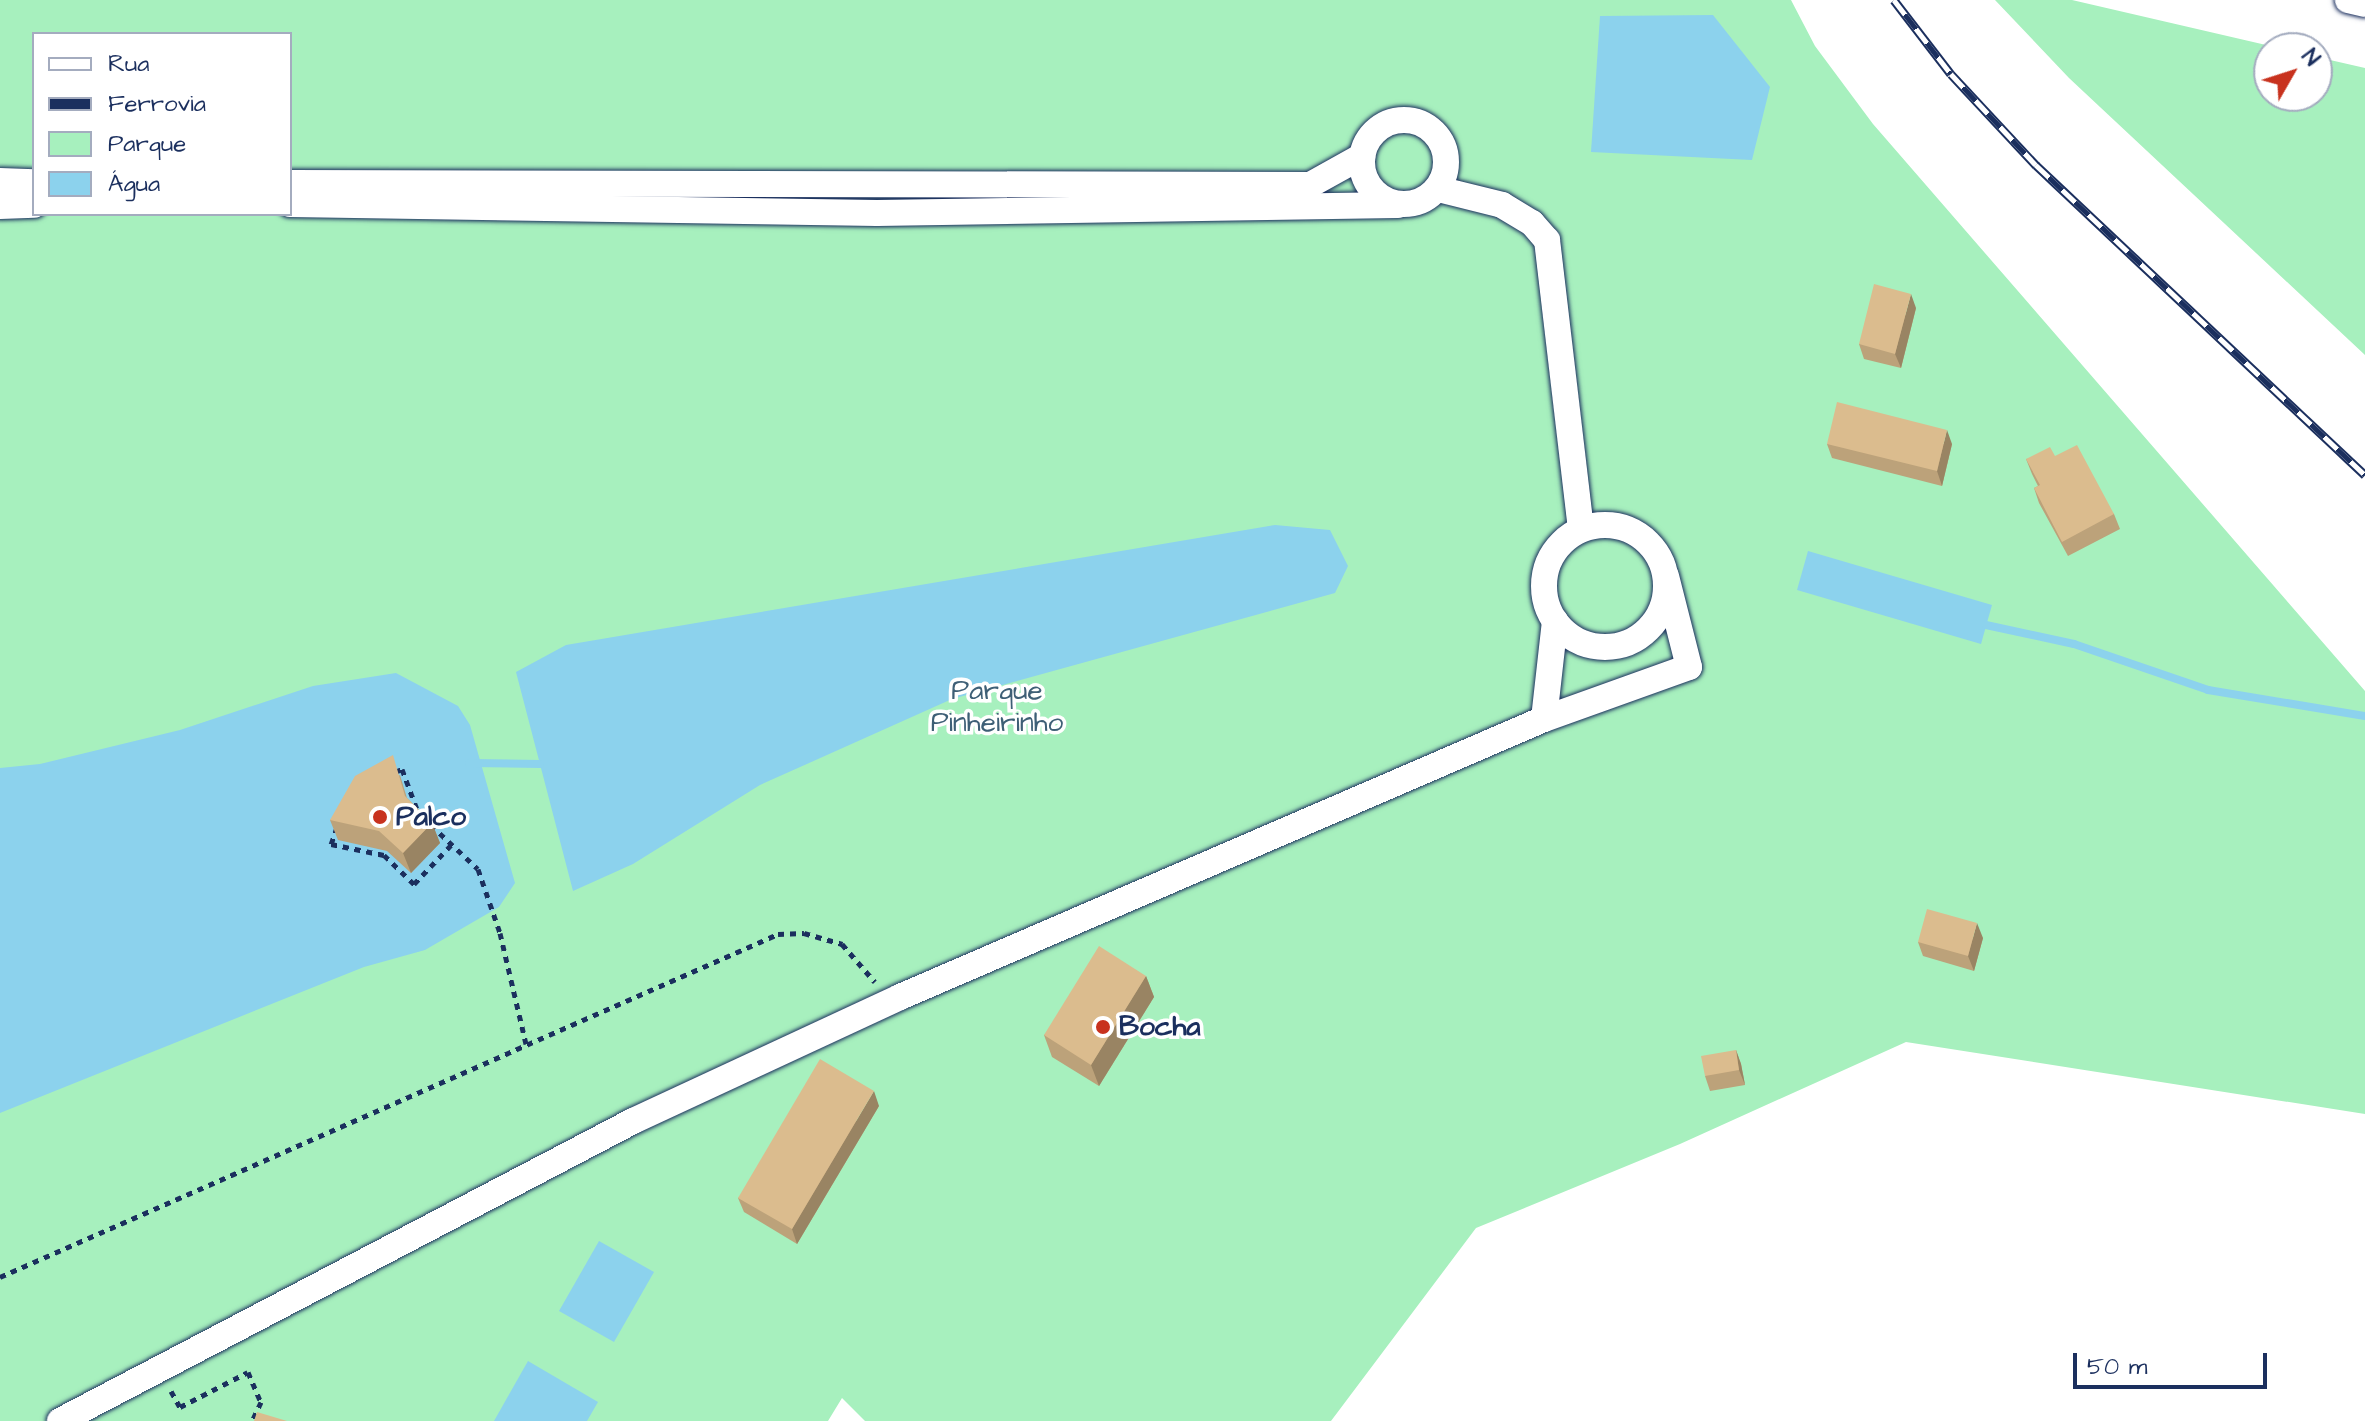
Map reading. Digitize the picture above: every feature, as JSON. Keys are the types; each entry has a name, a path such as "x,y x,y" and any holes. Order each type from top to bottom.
{"street":[{"path":"2348,0 2365,4"},
{"path":"292,204 861,213 1398,205 1420,202 1438,189 1447,169 1444,147 1431,129 1411,120 1388,123 1371,136 1362,156 1365,178 1378,196 1398,205"},
{"path":"292,183 1310,185 1362,156"},
{"path":"0,181 32,182"},
{"path":"1438,189 1502,205 1532,223 1547,240 1581,529"},
{"path":"0,206 32,205"},
{"path":"60,1421 633,1121 884,1005 1544,719 1689,667 1666,576 1655,550 1635,532 1609,524 1581,529 1559,544 1546,568 1544,596 1555,621 1575,640 1601,647 1628,643 1651,627 1664,603 1666,576"},
{"path":"1544,719 1555,621"}],"path":[{"path":"389,774 402,769 418,813 478,869 500,933 526,1044"},
{"path":"340,818 331,844 388,860 414,884 452,844"},
{"path":"388,860 397,850"},
{"path":"0,1277 778,934 804,933 842,944 870,971 884,1005"},
{"path":"158,1369 180,1407 248,1372 261,1402 252,1421"}],"green space":[{"name":"Parque Pinheirinho","path":"0,0 1791,0 1815,46 1873,124 2365,691 2365,1114 1906,1042 1680,1144 1476,1228 1331,1421 865,1421 842,1398 828,1421 0,1421"},
{"path":"1995,0 2072,0 2253,42 2253,112 2333,112 2333,61 2365,68 2365,355 2069,78"}],"water":[{"path":"1713,15 1770,87 1752,160 1591,152 1600,16"},
{"path":"1275,525 1330,530 1348,566 1335,593 952,699 760,785 633,864 573,891 516,672 566,645"},
{"path":"1808,551 1992,605 1981,644 1797,590"},
{"path":"396,673 458,706 470,725 515,883 499,907 425,950 364,967 0,1113 0,768 40,764 180,730 313,686"},
{"path":"599,1241 654,1272 614,1342 559,1311"},
{"path":"528,1361 598,1402 587,1421 494,1421"}],"building":[{"path":"1874,284 1911,294 1895,354 1859,344"},
{"path":"1837,402 1947,430 1937,471 1827,444"},
{"path":"2077,445 2114,514 2062,542 2034,488 2040,485 2026,459 2050,447 2055,456"},
{"path":"393,755 405,796 432,823 403,853 379,831 330,820 355,776"},
{"path":"1927,909 1977,923 1968,956 1918,942"},
{"path":"1099,946 1146,976 1091,1065 1044,1035"},
{"path":"1736,1050 1739,1070 1705,1076 1701,1056"},
{"path":"820,1059 874,1091 792,1229 738,1198"},
{"path":"257,1412 287,1421 254,1421"}],"waterway":[{"path":"1986,625 2074,644 2208,690 2365,716"},
{"path":"469,763 540,764"}],"railway":[{"path":"1894,0 1951,74 2036,165 2365,475"}],"place":[{"name":"Palco","path":"380,817"},
{"name":"Bocha","path":"1103,1027"}]}
